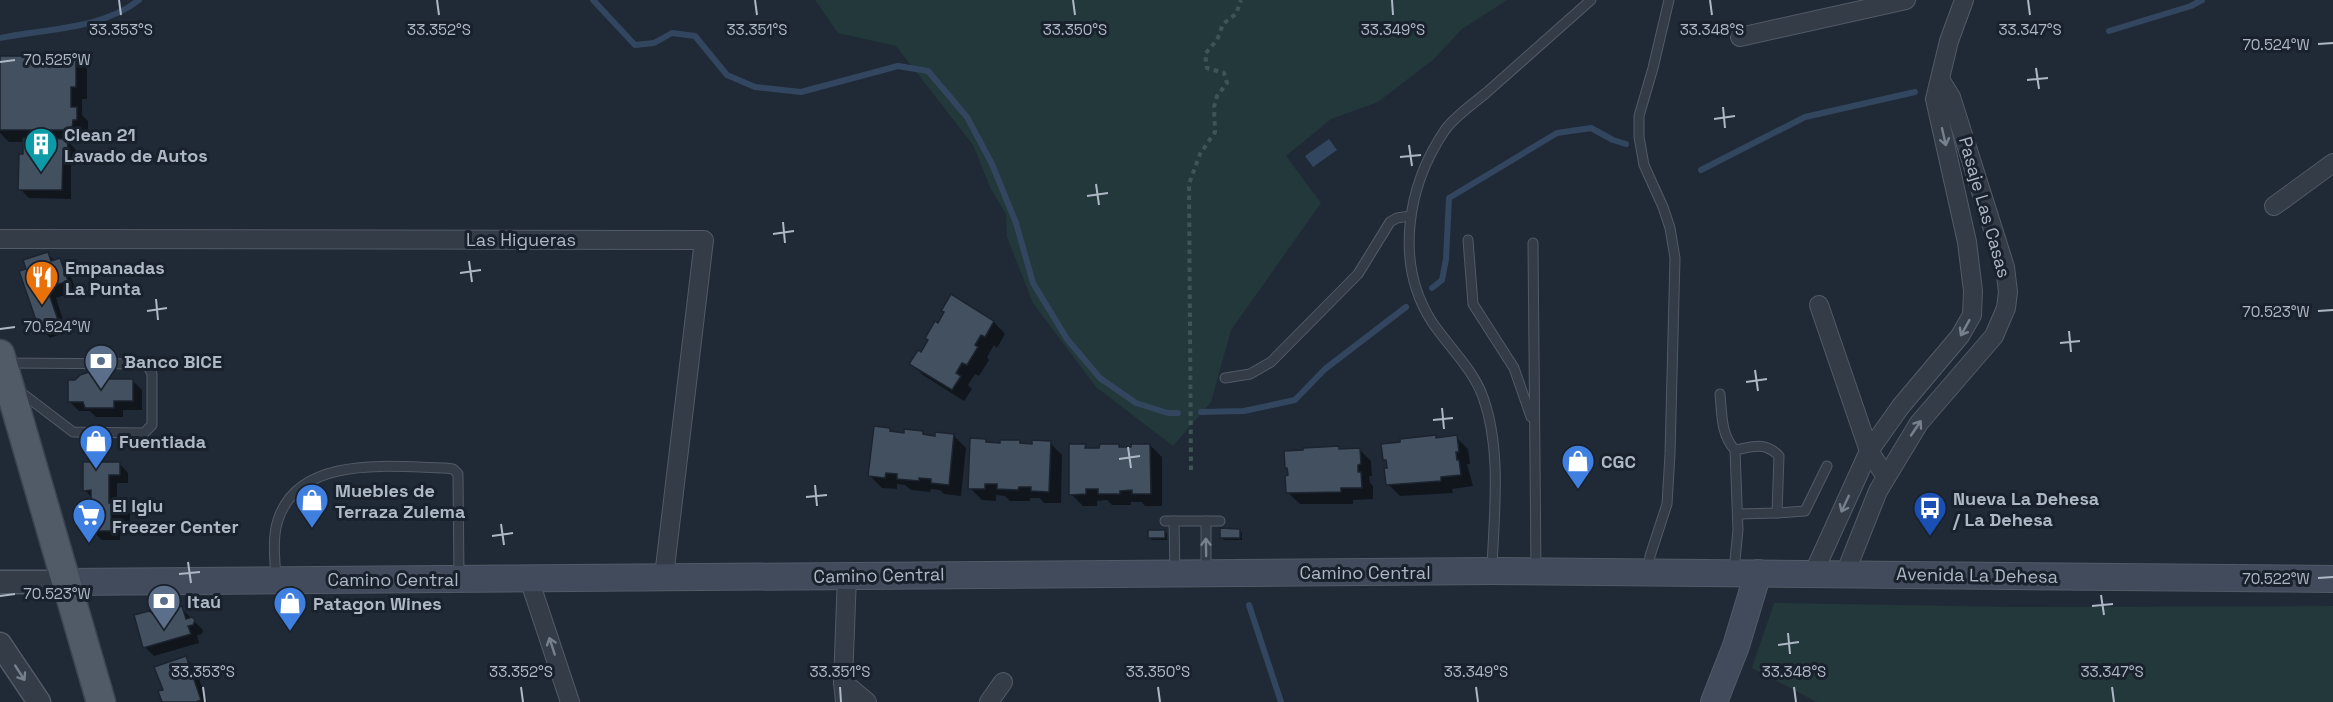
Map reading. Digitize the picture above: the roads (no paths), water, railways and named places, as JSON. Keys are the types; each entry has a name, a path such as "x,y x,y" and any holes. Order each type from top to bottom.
{"main road":[{"path":"4,367 101,702"},
{"name":"Camino Central","path":"67,582 1492,571 1746,573"},
{"path":"1714,702 1736,646 1746,573"},
{"name":"Avenida La Dehesa","path":"1746,573 2333,579"}],"street":[{"path":"1740,38 1906,0"},
{"name":"Pasaje Las Casas","path":"1813,574 1869,451 1902,406 1960,336 1972,315 1973,291 1967,242 1935,99 1949,41 1964,0"},
{"name":"Pasaje Las Casas","path":"1845,574 1878,491 1918,423 1994,336 2006,308 2008,292 2005,267 1952,97 1941,81"},
{"path":"2274,206 2333,163"},
{"name":"Las Higueras","path":"0,239 704,240 664,576"},
{"path":"1818,305 1869,451 1886,477"},
{"path":"845,702 843,682 847,576"},
{"path":"529,579 570,702"},
{"name":"Camino Central","path":"1,583 67,582"},
{"path":"0,644 39,702"},
{"path":"843,682 867,702"},
{"path":"989,702 1003,682"}],"lane":[{"path":"1492,571 1495,501 1491,422 1482,394 1432,322 1419,299 1412,279 1409,255 1410,216 1419,180 1446,128 1591,0"},
{"path":"1648,572 1650,554 1667,504 1675,258 1670,228 1663,207 1644,165 1639,116 1669,0"},
{"path":"1225,378 1250,374 1271,362 1358,274 1390,222 1397,218 1410,216"},
{"path":"1468,240 1473,304 1514,368 1534,425"},
{"path":"1533,243 1536,572"},
{"path":"144,364 152,374 152,425 144,433 73,432 4,367 144,364"},
{"path":"1720,394 1723,430 1727,441 1735,450 1737,514 1746,573"},
{"path":"1735,450 1759,446 1772,448 1779,456 1777,513"},
{"path":"1737,514 1805,511 1827,466"},
{"path":"276,580 274,547 278,520 291,496 304,483 331,472 379,467 445,468 453,469 458,474 459,579"},
{"path":"1175,573 1170,521 1220,521"},
{"path":"1206,521 1206,573"}],"water":[{"path":"1329,139 1337,150 1313,167 1305,156"}],"waterway":[{"path":"0,38 91,22 125,10 139,0"},
{"path":"593,0 635,45 654,43 672,33 695,36 727,75 755,87 801,92 898,66 928,71 967,117 992,164 1016,223 1033,283 1067,339 1100,378 1136,403 1168,413 1178,413"},
{"path":"2109,31 2191,6 2202,0"},
{"path":"1701,170 1805,117 1915,92"},
{"path":"1432,288 1442,280 1446,259 1449,198 1557,133 1591,128 1626,144"},
{"path":"1201,412 1244,411 1295,400 1325,369 1406,307"},
{"path":"1249,605 1281,702"}],"place":[{"name":"Clean 21 Lavado de Autos","path":"41,173"},
{"name":"Empanadas La Punta","path":"42,306"},
{"name":"Banco BICE","path":"101,390"},
{"name":"Fuentiada","path":"96,470"},
{"name":"CGC","path":"1578,490"},
{"name":"Muebles de Terraza Zulema","path":"312,529"},
{"name":"Nueva La Dehesa / La Dehesa","path":"1930,537"},
{"name":"El Iglu Freezer Center","path":"89,544"},
{"name":"Itaú","path":"164,630"},
{"name":"Patagon Wines","path":"290,632"}]}
